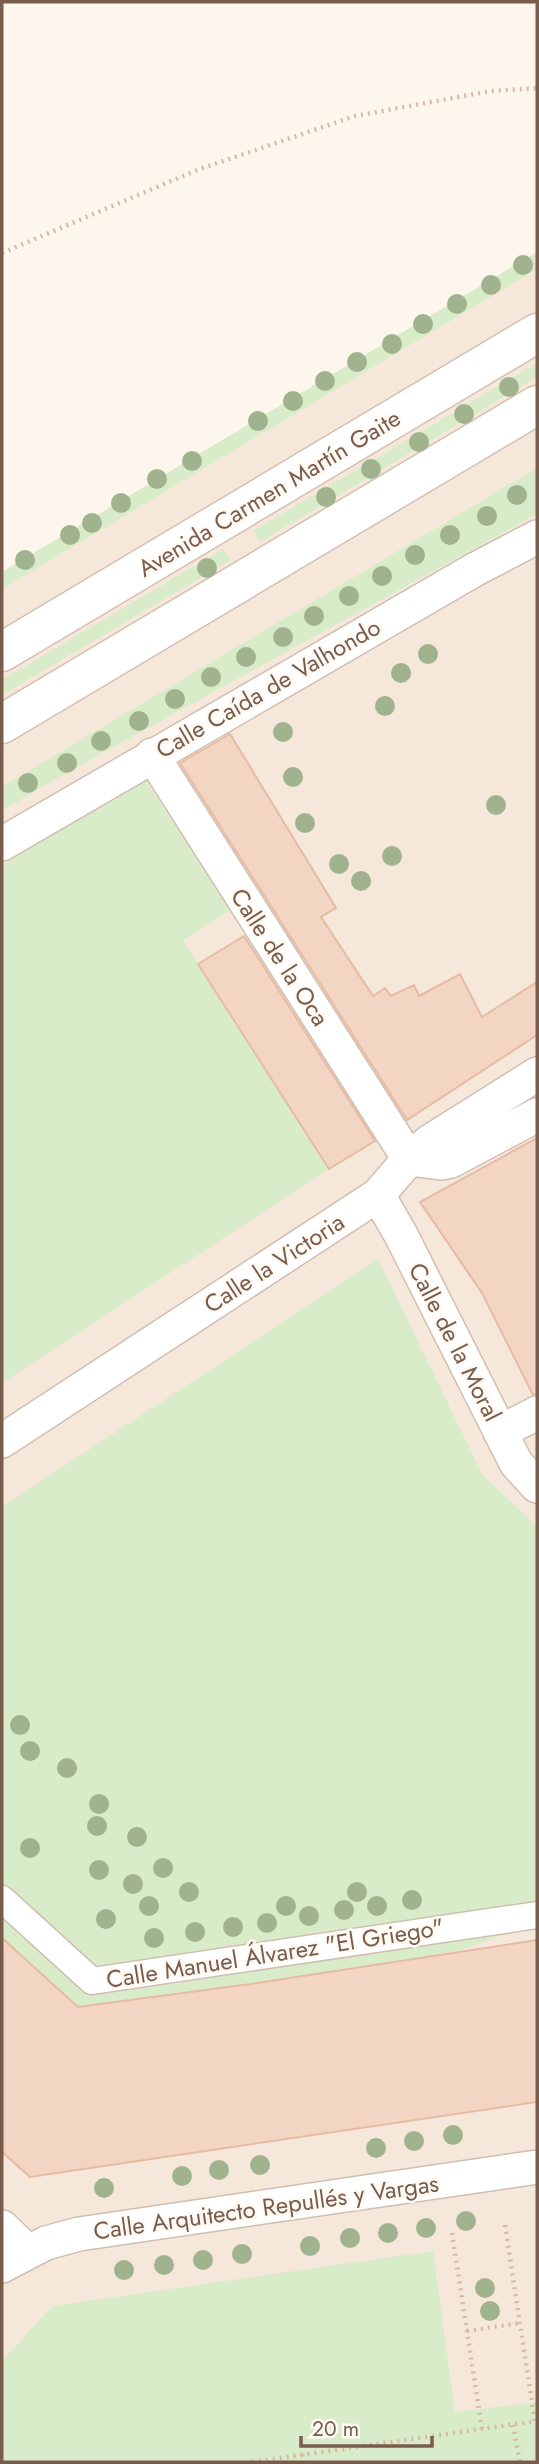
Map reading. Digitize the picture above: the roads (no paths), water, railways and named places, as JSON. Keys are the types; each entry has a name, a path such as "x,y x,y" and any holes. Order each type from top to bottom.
{"main road":[{"name":"Avenida Carmen Martín Gaite","path":"2,652 537,333"},
{"path":"2,724 537,405"}],"street":[{"name":"Calle Caída de Valhondo","path":"2,844 474,570 537,537"},
{"name":"Calle de la Oca","path":"152,755 409,1159"},
{"name":"Calle la Victoria","path":"2,1441 378,1195 409,1159 429,1142 537,1074"},
{"path":"409,1159 441,1163 451,1161 537,1115"},
{"name":"Calle de la Moral","path":"378,1195 401,1235 516,1463 537,1486"},
{"path":"500,1432 537,1413"},
{"name":"Calle Manuel Álvarez \"El Griego\"","path":"2,1899 92,1981 537,1915"},
{"name":"Calle Arquitecto Repullés y Vargas","path":"14,2259 46,2243 79,2234 537,2167"},
{"path":"2,2227 14,2259"}]}
